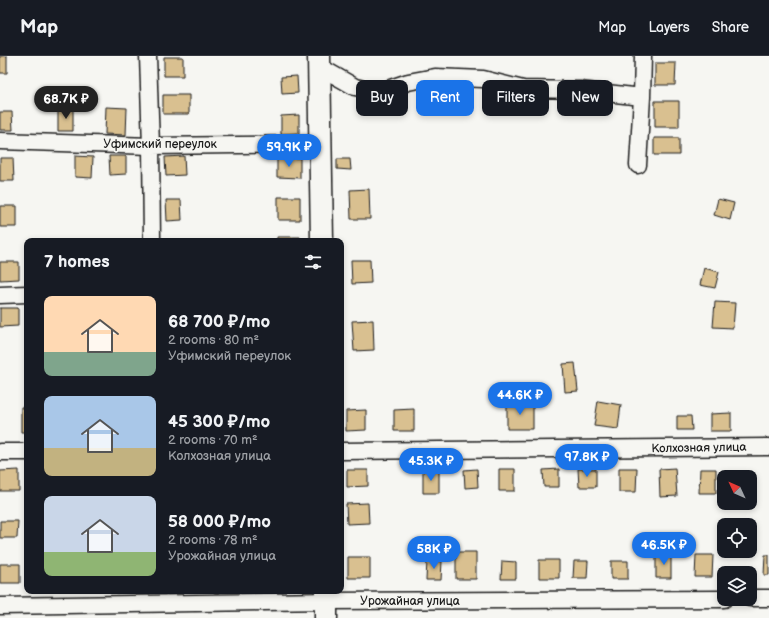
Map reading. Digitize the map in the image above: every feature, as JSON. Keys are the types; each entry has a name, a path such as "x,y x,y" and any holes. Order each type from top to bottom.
{"street":[{"path":"148,56 152,238"},
{"path":"638,165 643,56"},
{"path":"319,61 355,87 379,92 408,82 435,77 482,79 523,89 580,90 642,97"},
{"path":"319,61 322,238"},
{"name":"Уфимский переулок","path":"0,141 151,146 320,144"},
{"path":"0,295 24,294"},
{"name":"Колхозная улица","path":"344,451 769,447"},
{"path":"0,452 24,452"},
{"path":"757,598 769,598"},
{"name":"Урожайная улица","path":"0,606 717,599"}],"building":[{"path":"0,56 7,56 7,73 0,73"},
{"path":"164,57 183,57 183,76 164,76"},
{"path":"655,63 676,63 675,85 655,85"},
{"path":"297,76 298,93 282,94 281,77"},
{"path":"163,95 189,95 189,114 163,114"},
{"path":"655,101 679,101 679,127 655,127"},
{"path":"106,107 127,108 126,135 105,134"},
{"path":"58,109 73,109 73,131 58,131"},
{"path":"0,112 12,112 13,130 0,130"},
{"path":"299,115 299,133 281,134 281,116"},
{"path":"654,138 679,138 679,155 654,155"},
{"path":"75,156 93,157 92,178 75,177"},
{"path":"109,156 126,156 126,174 110,175"},
{"path":"184,156 185,175 166,176 165,157"},
{"path":"0,158 13,158 14,181 0,181"},
{"path":"277,158 300,158 300,178 277,177"},
{"path":"337,159 350,159 351,170 337,169"},
{"path":"369,189 370,219 351,219 350,190"},
{"path":"278,197 300,197 300,220 278,220"},
{"path":"718,199 734,203 730,220 714,215"},
{"path":"166,200 181,200 182,220 167,221"},
{"path":"0,206 17,206 17,227 0,227"},
{"path":"277,237 300,237 300,238"},
{"path":"351,260 370,260 371,283 352,284"},
{"path":"0,262 19,262 19,279 0,280"},
{"path":"704,268 719,272 715,288 700,285"},
{"path":"715,302 735,303 733,328 713,327"},
{"path":"0,308 18,308 18,326 0,327"},
{"path":"373,320 374,350 354,351 352,321"},
{"path":"575,363 578,391 565,392 563,364"},
{"path":"598,401 621,405 618,429 594,426"},
{"path":"507,402 533,402 533,429 507,429"},
{"path":"21,407 24,407 24,432 21,432"},
{"path":"414,409 414,431 394,431 394,410"},
{"path":"366,410 366,430 346,431 346,411"},
{"path":"731,413 731,431 710,431 710,414"},
{"path":"677,416 691,416 692,430 677,430"},
{"path":"619,468 637,468 636,492 619,492"},
{"path":"675,468 677,496 660,497 659,469"},
{"path":"477,469 478,487 465,488 464,470"},
{"path":"499,469 515,469 515,491 499,491"},
{"path":"559,469 559,487 544,487 543,470"},
{"path":"578,469 596,469 596,487 579,487"},
{"path":"700,469 716,469 716,493 699,493"},
{"path":"19,470 19,491 0,491 0,471"},
{"path":"347,470 368,470 368,486 347,487"},
{"path":"423,470 439,470 439,493 423,493"},
{"path":"368,503 369,523 347,524 346,504"},
{"path":"0,521 18,521 17,538 0,538"},
{"path":"456,552 476,552 476,579 456,579"},
{"path":"656,555 671,555 671,578 656,578"},
{"path":"696,555 713,555 712,577 695,577"},
{"path":"765,555 769,555 769,575 764,575"},
{"path":"348,557 370,557 370,578 348,578"},
{"path":"539,560 559,560 559,578 539,578"},
{"path":"427,561 442,561 441,580 426,580"},
{"path":"502,561 516,562 516,579 501,579"},
{"path":"574,561 588,561 587,578 573,578"},
{"path":"611,561 628,561 628,579 611,579"},
{"path":"0,564 20,564 20,583 0,583"}]}
